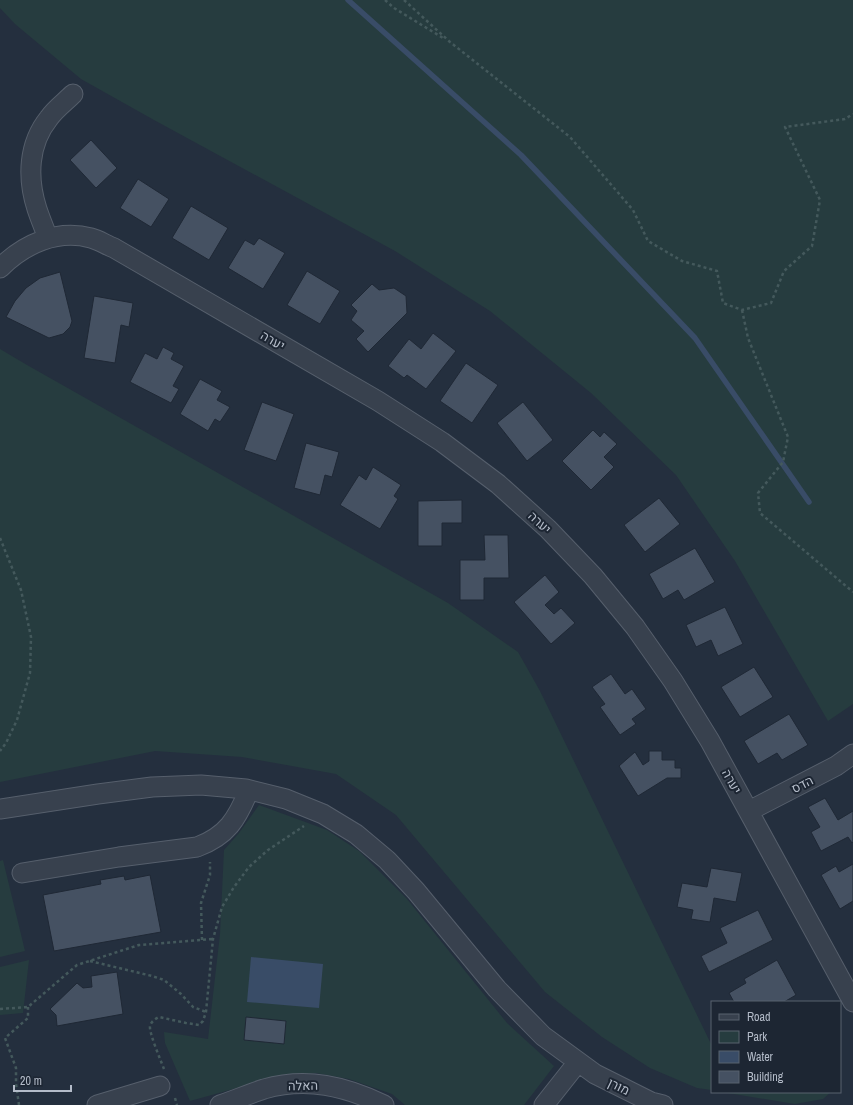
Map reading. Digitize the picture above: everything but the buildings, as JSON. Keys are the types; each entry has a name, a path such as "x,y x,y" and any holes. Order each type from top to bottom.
{"street":[{"path":"48,238 37,208 32,182 31,161 34,144 41,129 50,116 73,94"},
{"name":"יערה","path":"0,268 9,258 28,246 48,238 69,235 91,238 114,248 378,401 442,442 498,484 553,534 593,576 635,627 677,688 710,740 853,1002"},
{"name":"הדס","path":"749,811 836,766 853,754"},
{"name":"מורן","path":"0,810 152,787 201,785 249,790 286,799 322,814 356,834 387,860 416,891 497,988 543,1036 595,1074 651,1102 663,1105"},
{"path":"22,873 119,857 185,849 207,844 221,835 232,823 238,814 249,790"},
{"path":"544,1105 578,1062"},
{"path":"97,1105 137,1099 162,1077"},
{"name":"האלה","path":"220,1105 265,1089 285,1085 312,1084 326,1085 343,1097 366,1096 384,1105"}],"path":[{"path":"385,0 394,8 450,42"},
{"path":"404,0 450,42 570,137 633,210 648,241 682,261 716,271 724,303 742,310 771,303 784,271 812,246 820,200 785,127 845,119 853,114"},
{"path":"742,310 748,338 788,437 783,462 758,493 760,513 853,592"},
{"path":"0,538 21,590 31,637 30,673 17,720 6,743 0,751"},
{"path":"162,1077 150,1026 153,1021 159,1017 186,1023 199,1024 203,1021 206,1012 213,939 222,907 234,887 249,867 268,850 322,814"},
{"path":"202,940 201,903 210,875 207,844"},
{"path":"0,1009 28,1007 77,965 139,945 213,939"},
{"path":"90,961 164,980 181,994 193,1007 206,1012"},
{"path":"19,1105 16,1084 16,1068 5,1038 28,1018 28,1007"},
{"path":"175,1098 177,1105"}],"green space":[{"path":"0,0 853,0 853,704 828,721 735,561 676,475 591,393 490,311 395,251 81,79 15,24 0,8"},
{"path":"0,349 448,603 518,652 540,691 711,1044 711,1090 697,1088 650,1068 602,1037 545,992 396,815 336,774 242,757 155,751 0,782"},
{"path":"259,805 327,830 359,851 407,899 507,1023 554,1066 524,1105 405,1105 392,1094 349,1079 316,1073 270,1079 190,1101 165,1043 164,1032 208,1039 220,934 224,850 239,833"},
{"path":"3,860 25,951 0,957 0,861"},
{"path":"29,960 23,1013 0,1015 0,967"},
{"path":"728,1093 830,1093 823,1099 795,1104"}],"water":[{"path":"251,957 323,964 319,1008 247,1002"}],"waterway":[{"path":"348,0 521,155 695,338 809,502"}]}
